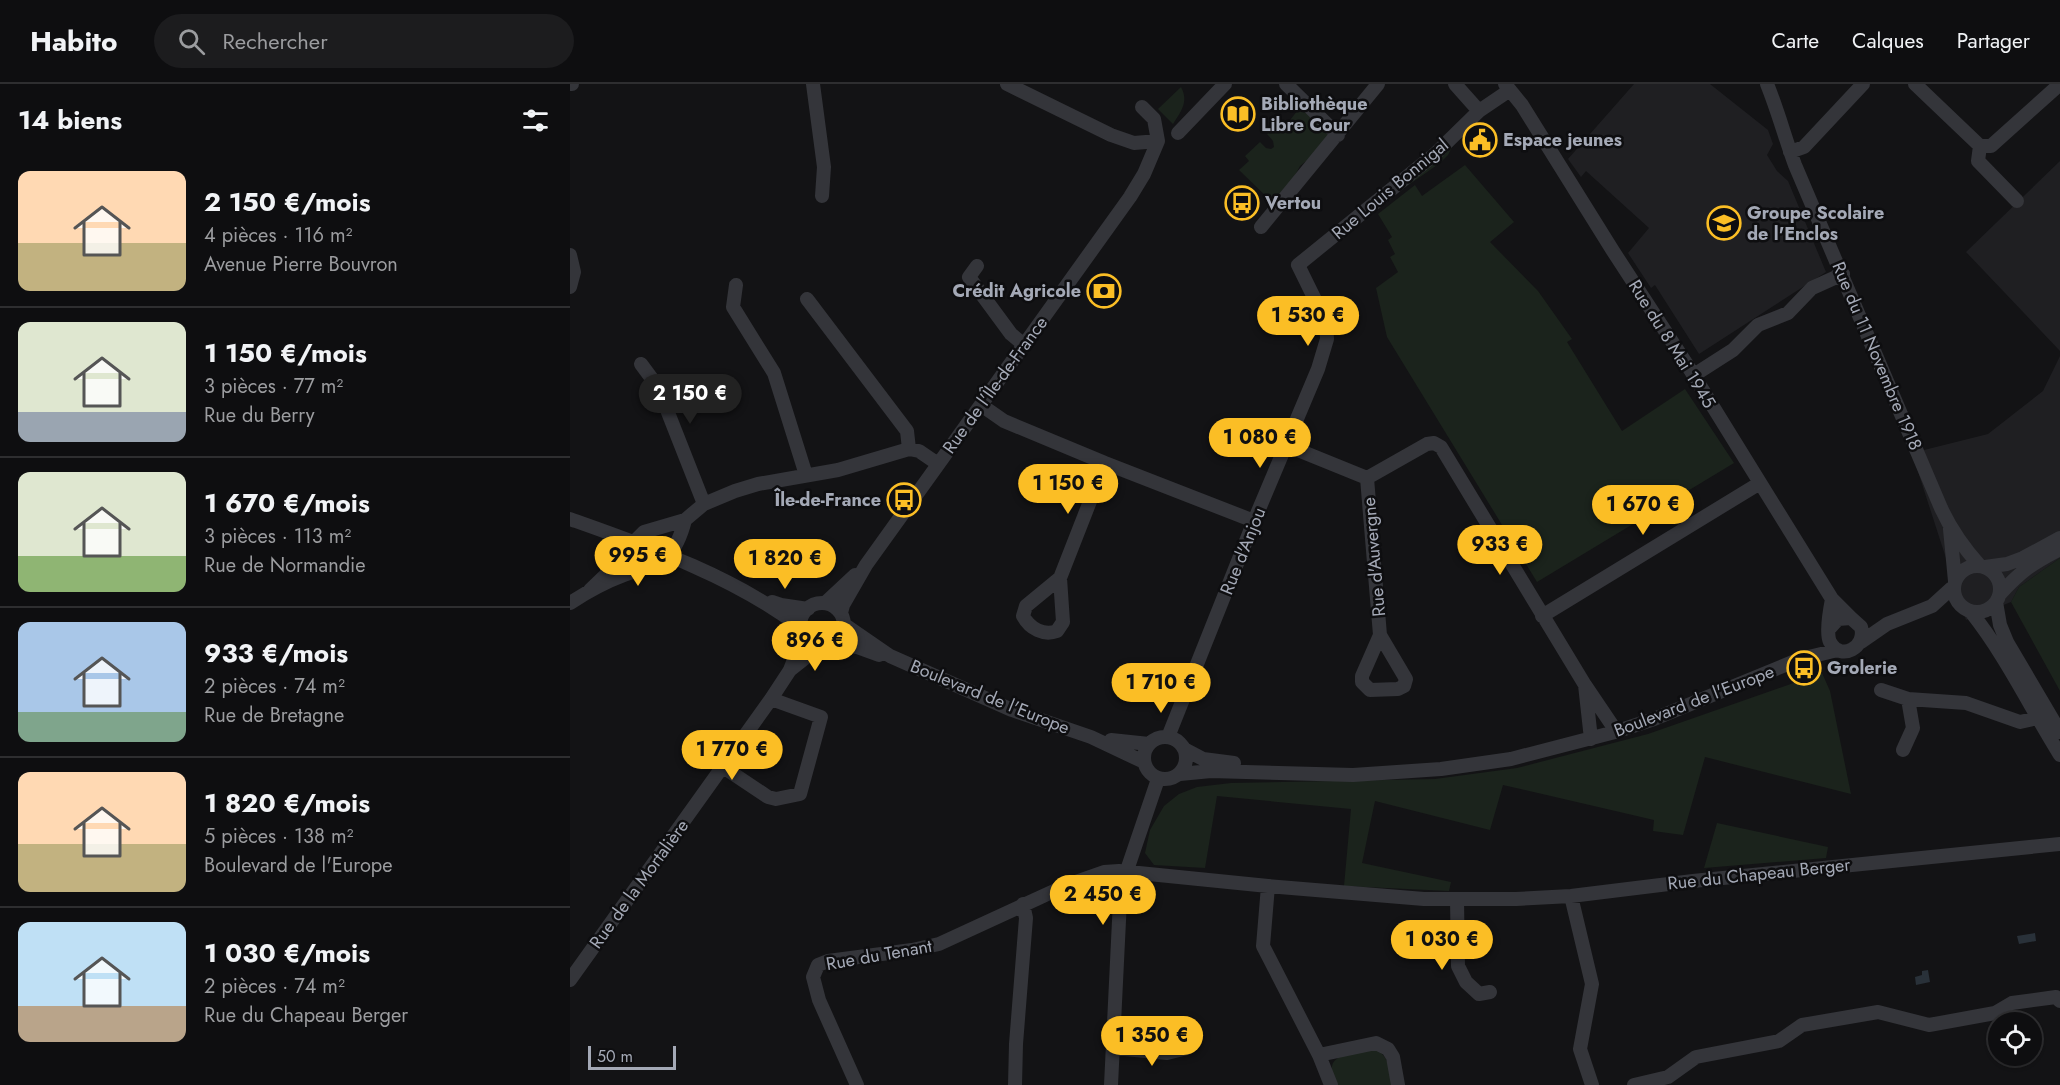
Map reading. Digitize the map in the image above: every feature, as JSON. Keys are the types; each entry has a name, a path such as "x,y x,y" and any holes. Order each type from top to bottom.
{"street":[{"path":"813,84 824,167 822,196"},
{"path":"1007,84 1112,135 1134,143 1158,141 1154,119 1142,107"},
{"path":"1178,133 1225,84"},
{"path":"1286,84 1338,135"},
{"path":"1261,227 1378,84"},
{"path":"1455,84 1479,111"},
{"name":"Rue du 11 Novembre 1918","path":"1767,84 1779,112 1784,138 1950,527 1964,548 1983,567"},
{"path":"1790,152 1804,147 1863,84"},
{"path":"1915,84 1980,146 1990,146 2060,84"},
{"name":"Rue Louis Bonnigal","path":"1298,265 1435,154 1479,111 1508,87"},
{"name":"Rue du 8 Mai 1945","path":"1508,87 1694,375 1832,599 1855,620"},
{"name":"Rue de l'Île-de-France","path":"843,619 843,605 866,565 1130,197 1144,174 1158,141"},
{"path":"1980,146 1978,161 2017,201"},
{"path":"570,255 574,272 570,287"},
{"name":"Rue d'Anjou","path":"1168,737 1254,521 1318,369 1327,339 1326,322 1298,265"},
{"path":"977,266 969,278 1011,334 1024,345"},
{"path":"1694,375 1733,350 1758,326 1788,313 1812,288 1843,274"},
{"path":"736,285 733,307 774,374 806,475"},
{"path":"807,298 907,431 909,449"},
{"path":"641,364 658,387 704,504"},
{"path":"981,405 1004,421 1254,521"},
{"path":"1285,448 1293,448 1367,478 1427,444 1434,443 1441,447 1542,616 1615,732"},
{"path":"590,590 644,532 685,520 704,504 747,488 838,470 909,449 919,451 938,464"},
{"path":"1060,578 1105,463"},
{"name":"Rue d'Auvergne","path":"1367,478 1380,635"},
{"path":"1542,616 1760,483"},
{"path":"570,519 668,555 758,598 781,605 808,609"},
{"path":"570,603 590,590 651,566 668,555 677,543 685,520"},
{"name":"Rue du 11 Novembre 1918","path":"1950,527 1954,584"},
{"path":"1832,599 1829,633 1832,644 1838,650 1851,651 1887,624 1932,606 1965,569 2007,564 2060,538"},
{"path":"1932,606 1988,610 2018,574 2031,564 2060,549"},
{"name":"Rue de l'Île-de-France","path":"825,603 866,565"},
{"path":"1983,567 2000,584 1998,599 2000,625 2007,642 2060,732"},
{"path":"1954,584 1954,596 2000,650 2060,755"},
{"path":"758,598 802,631 810,644 819,647 834,644 840,639 843,619 831,605 825,603 813,605 801,620 802,631"},
{"name":"Boulevard de l'Europe","path":"843,619 890,656 1012,710 1091,737 1143,762"},
{"path":"1829,633 1838,619 1887,624"},
{"path":"1855,620 1863,632 1861,642"},
{"name":"Rue de la Mortalière","path":"570,980 771,699 790,670 802,631"},
{"name":"Boulevard de l'Europe","path":"1800,660 1829,633"},
{"name":"Boulevard de l'Europe","path":"834,644 857,647 881,656 890,656"},
{"name":"Rue de la Mortalière","path":"790,670 819,647"},
{"name":"Boulevard de l'Europe","path":"1180,774 1211,771 1266,771 1353,775 1441,769 1511,759 1591,739 1654,719 1800,660 1838,650"},
{"path":"1585,686 1591,739"},
{"path":"1881,690 1908,699 1966,703 2020,722 2037,718"},
{"path":"723,767 768,797 776,799 800,794 821,717 771,699"},
{"path":"1903,750 1912,728 1908,699"},
{"name":"Boulevard de l'Europe","path":"1091,737 1149,744"},
{"path":"1160,737 1168,737 1179,742 1184,749 1185,765 1180,774 1172,779 1158,779 1148,772 1143,762 1143,755 1149,744 1160,737"},
{"name":"Boulevard de l'Europe","path":"1184,749 1203,759 1266,771"},
{"path":"1111,1085 1120,900 1126,873 1158,779"},
{"name":"Rue du Chapeau Berger","path":"1126,873 1424,899 1516,899 1571,896 1693,881 2060,844"},
{"name":"Rue du Tenant","path":"857,1085 819,1000 813,977 818,965 828,961 912,950 939,944 1067,885 1104,872 1126,873"},
{"path":"1268,886 1263,946 1319,1055 1331,1085"},
{"path":"1571,896 1592,984 1580,1049 1592,1085"},
{"path":"1457,899 1458,966 1466,982 1479,994 1490,992"},
{"path":"1015,1085 1026,918 1023,904"},
{"path":"1634,1085 1668,1077 1696,1057 1779,1041 1802,1025 1878,1012 1929,1025 1995,1013 2012,1003 2056,997 2060,1001"},
{"path":"1319,1055 1376,1043 1388,1049 1393,1058 1398,1085"},
{"path":"1114,1048 1167,1053 1187,1048"}],"shaded area":[{"name":"Groupe Scolaire de l'Enclos","path":"1634,84 1710,84 1768,130 1773,144 1767,155 1777,171 1788,181 1826,272 1699,354 1655,285 1651,288 1628,253 1649,228 1586,171 1581,177 1568,159"},
{"path":"1181,87 1184,102 1173,124 1158,109"},
{"path":"1301,106 1331,137 1325,146 1300,166 1287,190 1273,203 1239,170 1249,161 1245,156 1260,142 1266,148 1274,147 1273,141 1267,134 1283,120 1287,124"},
{"path":"1454,143 1448,155 1440,163 1397,193"},
{"path":"2060,161 2060,351 1966,252"},
{"path":"1465,165 1514,222 1490,242 1538,291 1572,339 1567,342 1622,431 1685,389 1734,463 1537,582 1387,337 1376,288 1398,272 1390,257 1395,254 1388,240 1392,237 1378,214 1415,185 1422,196"},
{"path":"2060,356 2060,558 2019,587 2011,602 1966,620 1912,453 1988,434 2043,391"},
{"path":"2060,558 2060,691 2011,602 2019,587"},
{"path":"1822,673 1830,691 1851,794 1705,757 1683,835 1653,831 1654,820 1503,785 1490,830 1375,801 1362,863 1451,882 1449,891 1344,886 1351,809 1217,796 1205,868 1154,865 1145,853 1150,830 1164,806 1179,794 1197,787 1231,783 1435,779 1517,768 1648,734"},
{"path":"1717,823 1828,847 1826,858 1704,868"},
{"path":"2035,933 2036,941 2019,944 2017,936"},
{"path":"1928,970 1930,982 1916,985 1915,977 1922,975 1922,971"},
{"path":"1376,1049 1386,1060 1392,1085 1336,1085 1332,1068 1334,1061 1351,1053"}],"place":[{"name":"Bibliothèque Libre Cour","path":"1238,114"},
{"name":"Espace jeunes","path":"1480,140"},
{"name":"Vertou","path":"1242,203"},
{"name":"Groupe Scolaire de l'Enclos","path":"1724,223"},
{"name":"Crédit Agricole","path":"1104,291"},
{"name":"Île-de-France","path":"904,500"},
{"name":"Grolerie","path":"1804,668"}]}
